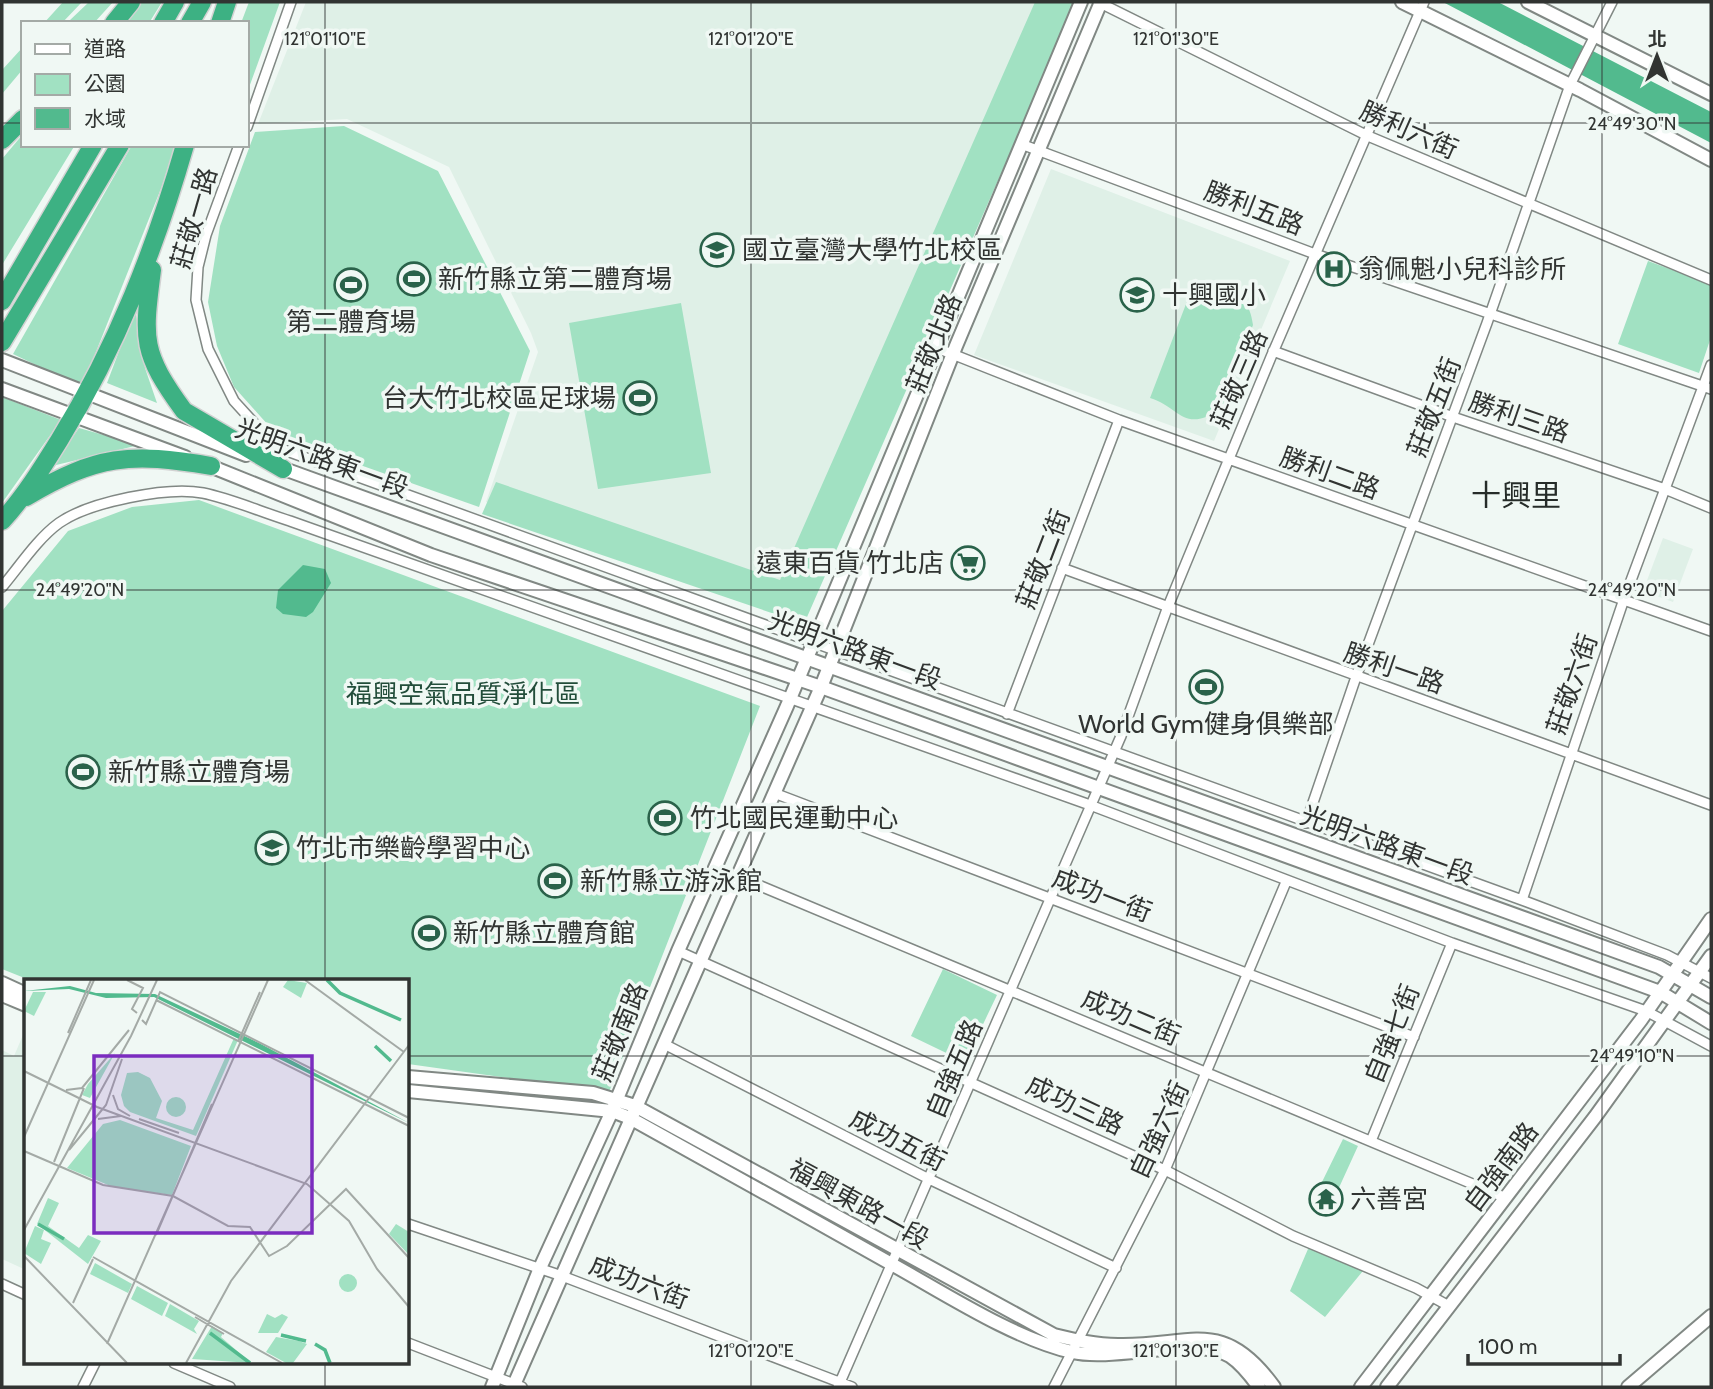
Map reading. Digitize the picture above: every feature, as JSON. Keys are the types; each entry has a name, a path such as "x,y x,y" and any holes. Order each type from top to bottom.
{"highway":[{"path":"116,21 131,2"},
{"path":"164,21 175,2"},
{"path":"191,21 202,2"},
{"path":"221,21 227,2"},
{"path":"2,140 21,121"},
{"path":"2,301 92,147"},
{"path":"4,339 119,147"},
{"path":"2,521 23,498 88,394 125,319 155,242 184,147"},
{"path":"155,242 145,328 148,352 158,372 184,411 283,469"},
{"path":"23,498 69,472 114,459 154,457 211,466"}],"street":[{"path":"248,124 291,2"},
{"name":"莊敬北路","path":"807,656 1081,2"},
{"name":"莊敬北路","path":"830,665 1099,2"},
{"name":"勝利六街","path":"1099,2 1368,136 1711,280"},
{"path":"1402,2 1422,6 1711,160"},
{"path":"1528,2 1711,94"},
{"path":"1594,36 1612,2"},
{"name":"莊敬三路","path":"1106,767 1167,609 1273,351 1422,6"},
{"name":"莊敬五街","path":"1306,823 1570,85 1594,36"},
{"name":"勝利五路","path":"1021,144 1315,254 1707,387"},
{"name":"莊敬一路","path":"238,147 206,235 198,267 196,300 208,349 234,401 276,447"},
{"name":"勝利二路","path":"937,348 1228,460 1711,631"},
{"name":"勝利三路","path":"1273,351 1453,417 1665,489 1711,508"},
{"name":"光明六路東一段","path":"2,360 283,469 807,656 1673,972 1711,997"},
{"name":"莊敬六街","path":"1522,900 1623,601 1707,387 1711,365"},
{"name":"光明六路東一段","path":"2,389 211,466 431,555 821,687 1660,992 1711,1023"},
{"name":"莊敬二街","path":"1007,713 1119,420"},
{"name":"光明六路東一段","path":"276,447 1522,900 1680,961 1711,978"},
{"path":"2,587 58,524 86,509 148,495 201,492 1090,805 1286,882 1646,1010 1711,1046"},
{"path":"431,555 457,581"},
{"name":"勝利一路","path":"1062,568 1356,677 1571,751 1711,805"},
{"name":"莊敬南路","path":"494,1382 540,1268 615,1105 678,951 807,656"},
{"name":"莊敬南路","path":"517,1386 632,1112 702,961 830,665"},
{"name":"自強五路","path":"839,1385 1106,767"},
{"name":"成功一街","path":"774,793 1414,1037"},
{"name":"成功二街","path":"739,877 1506,1198"},
{"name":"自強六街","path":"1054,1387 1165,1170 1286,882"},
{"name":"自強南路","path":"1361,1387 1432,1297 1660,992 1711,919"},
{"name":"自強七街","path":"1371,1141 1452,943"},
{"name":"成功三路","path":"678,951 972,1081 1165,1170 1293,1236 1449,1306"},
{"name":"自強南路","path":"1387,1387 1595,1117 1711,957"},
{"path":"2,984 24,993"},
{"path":"2,995 24,1004"},
{"name":"成功五街","path":"664,1044 929,1179 1116,1268"},
{"name":"福興東路一段","path":"410,1077 593,1093 895,1258 1076,1347 1118,1355 1214,1350 1239,1364 1259,1387"},
{"name":"福興東路一段","path":"410,1091 615,1105"},
{"name":"成功六街","path":"410,1225 562,1276 839,1385 852,1387"},
{"path":"2,1284 24,1294"},
{"path":"1628,1387 1711,1316"},
{"name":"福興東路一段","path":"1076,1347 1204,1339 1227,1344 1245,1354 1274,1387"},
{"path":"410,1344 494,1382 517,1386"},
{"path":"83,1387 94,1364"},
{"path":"176,1364 230,1387"}],"shaded area":[{"name":"國立臺灣大學竹北校區","path":"306,2 1052,2 791,604 486,502 538,352 449,167 347,119 258,124"},
{"name":"十興國小","path":"1051,169 1290,261 1214,441 974,355"},
{"path":"1663,538 1693,549 1673,602 1643,591"},
{"path":"24,1033 24,1269 2,1259 2,1050 14,1056"}],"green space":[{"path":"63,2 82,2 64,21 46,21"},
{"path":"89,2 113,2 96,21 69,21"},
{"path":"137,2 162,2 150,21 121,21"},
{"path":"249,2 280,2 248,90 248,21 242,21"},
{"path":"1035,2 1076,2 804,624 482,514 496,482 780,580"},
{"path":"21,49 21,71 2,94 2,70"},
{"path":"344,126 438,171 530,351 479,507 278,436 234,387 217,346 208,302 220,226 255,132"},
{"path":"21,136 21,147 74,147 2,265 2,159"},
{"path":"131,147 174,147 162,186 82,387 13,354"},
{"path":"1648,261 1711,284 1711,337 1699,373 1618,344"},
{"path":"1191,291 1238,298 1250,311 1253,325 1221,409 1198,419 1182,416 1150,398"},
{"name":"台大竹北校區足球場","path":"681,303 711,473 598,489 569,323"},
{"path":"135,309 145,368 157,403 107,383"},
{"path":"2,397 61,420 2,503"},
{"path":"79,428 139,445 52,466"},
{"name":"福興空氣品質淨化區","path":"199,500 760,706 609,1092 410,1064 410,979 27,979 2,969 2,611 68,531 132,507"},
{"path":"943,969 997,995 965,1062 911,1036"},
{"path":"1343,1139 1358,1146 1337,1192 1321,1184"},
{"path":"1311,1242 1367,1266 1325,1317 1290,1291"}],"water":[{"path":"1443,2 1498,2 1711,112 1711,143"},
{"path":"303,565 325,569 331,583 313,612 306,617 283,614 276,608 278,590"}],"place":[{"name":"國立臺灣大學竹北校區","path":"717,250"},
{"name":"翁佩魁小兒科診所","path":"1334,269"},
{"name":"新竹縣立第二體育場","path":"414,279"},
{"name":"第二體育場","path":"351,285"},
{"name":"十興國小","path":"1137,295"},
{"name":"台大竹北校區足球場","path":"640,398"},
{"name":"遠東百貨 竹北店","path":"968,563"},
{"name":"World Gym健身俱樂部","path":"1206,687"},
{"name":"新竹縣立體育場","path":"83,772"},
{"name":"竹北國民運動中心","path":"665,818"},
{"name":"竹北市樂齡學習中心","path":"272,848"},
{"name":"新竹縣立游泳館","path":"555,881"},
{"name":"新竹縣立體育館","path":"429,933"},
{"name":"六善宮","path":"1326,1199"}],"district":[{"name":"十興里","path":"1516,495"}]}
